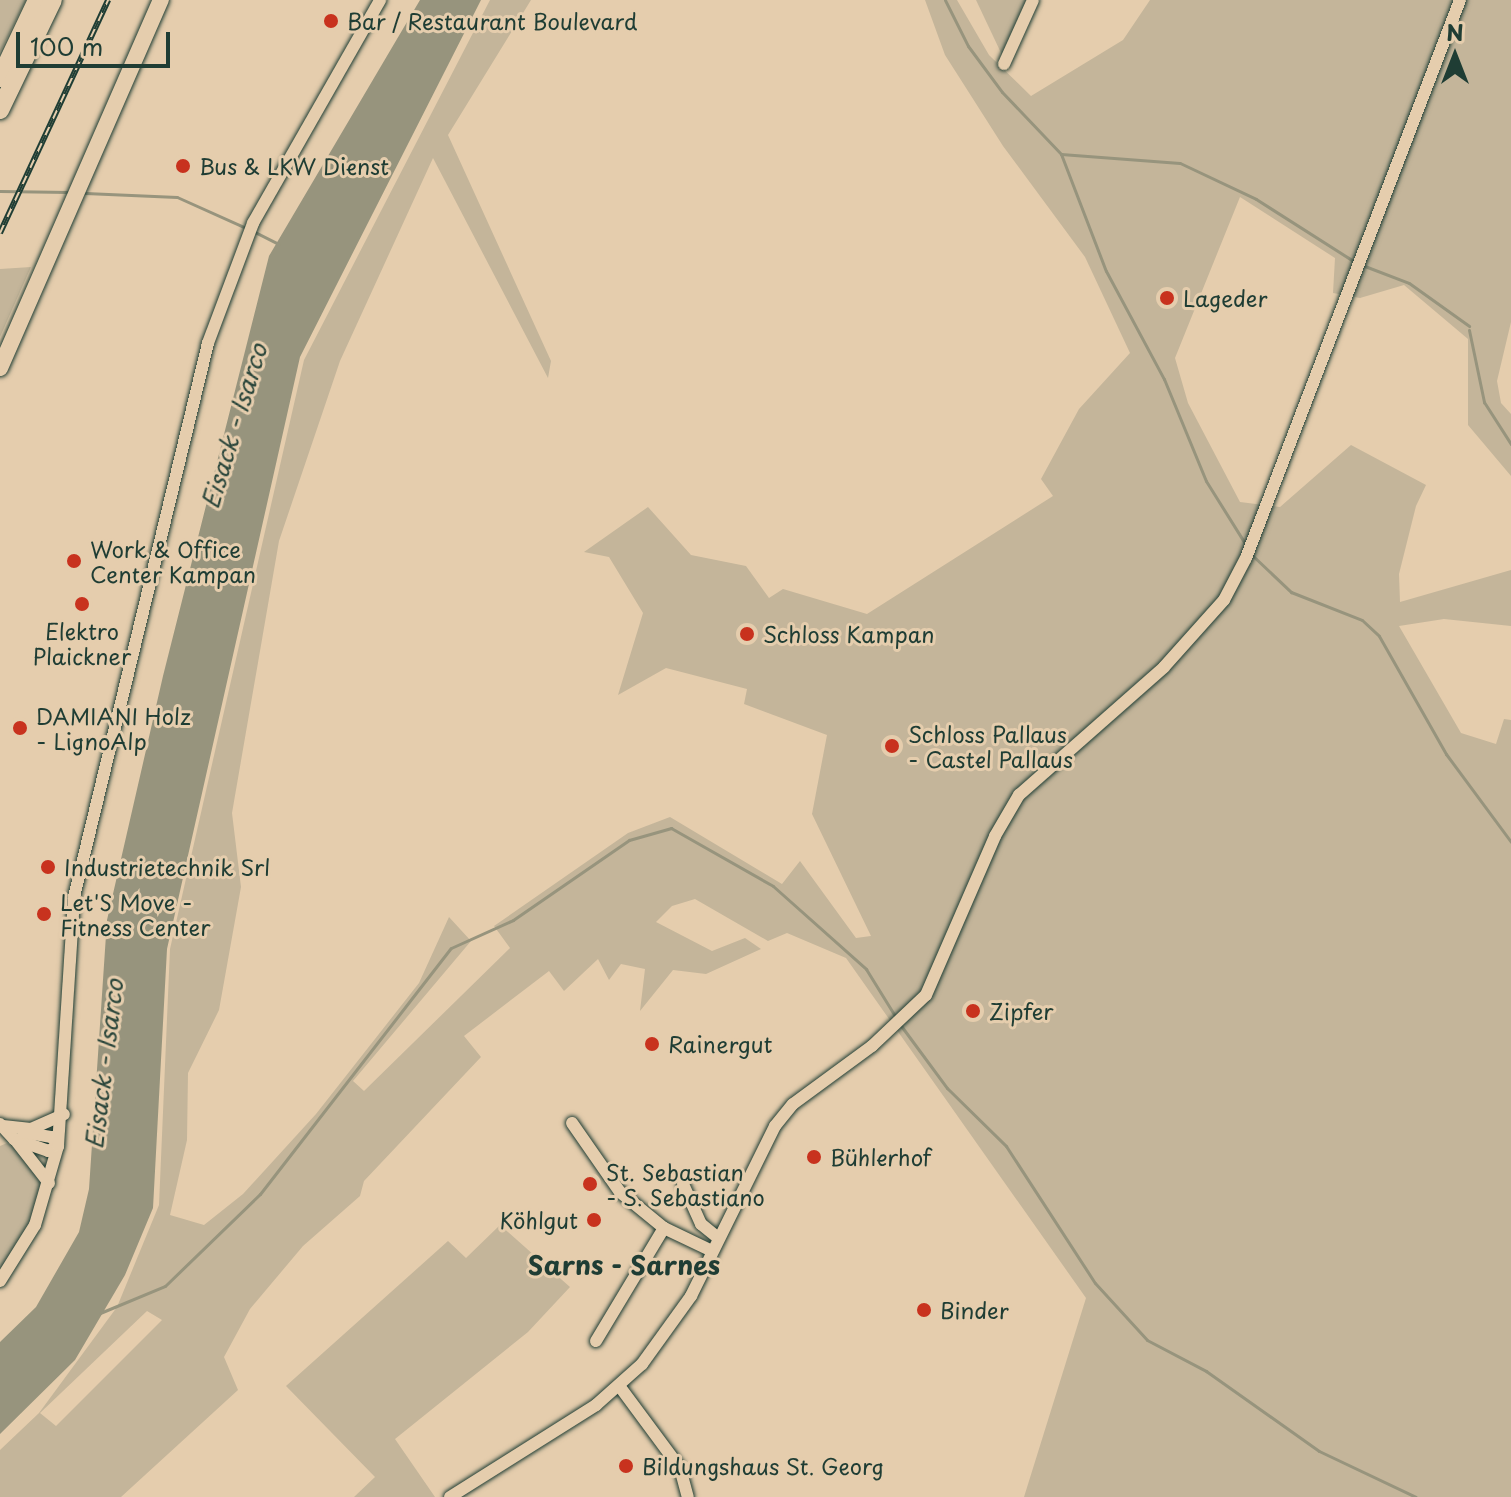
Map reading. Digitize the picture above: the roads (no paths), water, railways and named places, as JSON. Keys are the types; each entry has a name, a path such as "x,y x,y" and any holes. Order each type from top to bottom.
{"highway":[{"path":"0,78 37,0"},
{"path":"0,110 53,0"}],"main road":[{"path":"0,368 161,0"}],"street":[{"path":"0,1281 35,1225 58,1146 64,1114 69,936 84,843 208,343 253,223 380,0"},
{"path":"1004,64 1033,0"},
{"path":"450,1497 620,1387 674,1322 775,1126 793,1104 911,1013 926,995 995,836 1019,795 1196,636 1224,600 1246,558 1460,0"},
{"path":"17,1134 64,1114"},
{"path":"572,1123 620,1192 664,1228 712,1251"},
{"path":"0,1125 17,1134 52,1137 58,1146"},
{"path":"17,1134 49,1183"},
{"path":"683,1184 701,1224 718,1238"},
{"path":"596,1341 664,1228"},
{"path":"620,1387 680,1468 688,1497"}],"water":[{"name":"Eisack - Isarco","path":"420,0 481,0 300,357 167,949 153,1208 125,1275 75,1360 0,1434 0,1342 36,1307 79,1232 89,1189 107,920 163,676 269,256"}],"waterway":[{"path":"945,0 968,46 1002,92 1061,154 1106,271 1164,379 1206,481 1246,545"},
{"path":"1061,154 1180,163 1256,199 1355,262"},
{"path":"0,191 69,192"},
{"path":"85,193 177,197 246,228"},
{"path":"253,231 279,244"},
{"path":"1362,265 1409,283 1469,326"},
{"path":"1469,330 1484,402 1511,444"},
{"path":"1252,555 1291,592 1362,620 1379,636 1446,754 1511,842"},
{"path":"100,1313 165,1286 260,1194 451,948 513,920 629,840 671,828 773,886 866,969 895,1016"},
{"path":"899,1023 947,1088 1006,1146 1095,1283 1147,1340 1206,1371 1319,1451 1416,1497"}],"railway":[{"path":"0,233 108,0"}],"place":[{"name":"Bar / Restaurant Boulevard","path":"331,21"},
{"name":"Bus & LKW Dienst","path":"183,166"},
{"name":"Lageder","path":"1167,298"},
{"name":"Work & Office Center Kampan","path":"74,561"},
{"name":"Elektro Plaickner","path":"82,604"},
{"name":"Schloss Kampan","path":"747,634"},
{"name":"DAMIANI Holz - LignoAlp","path":"20,728"},
{"name":"Schloss Pallaus - Castel Pallaus","path":"892,746"},
{"name":"Industrietechnik Srl","path":"48,867"},
{"name":"Let'S Move - Fitness Center","path":"44,914"},
{"name":"Zipfer","path":"973,1011"},
{"name":"Rainergut","path":"652,1044"},
{"name":"Bühlerhof","path":"814,1157"},
{"name":"St. Sebastian - S. Sebastiano","path":"590,1184"},
{"name":"Köhlgut","path":"594,1220"},
{"name":"Binder","path":"924,1310"},
{"name":"Bildungshaus St. Georg","path":"626,1466"}],"district":[{"name":"Sarns - Sarnes","path":"624,1265"}]}
